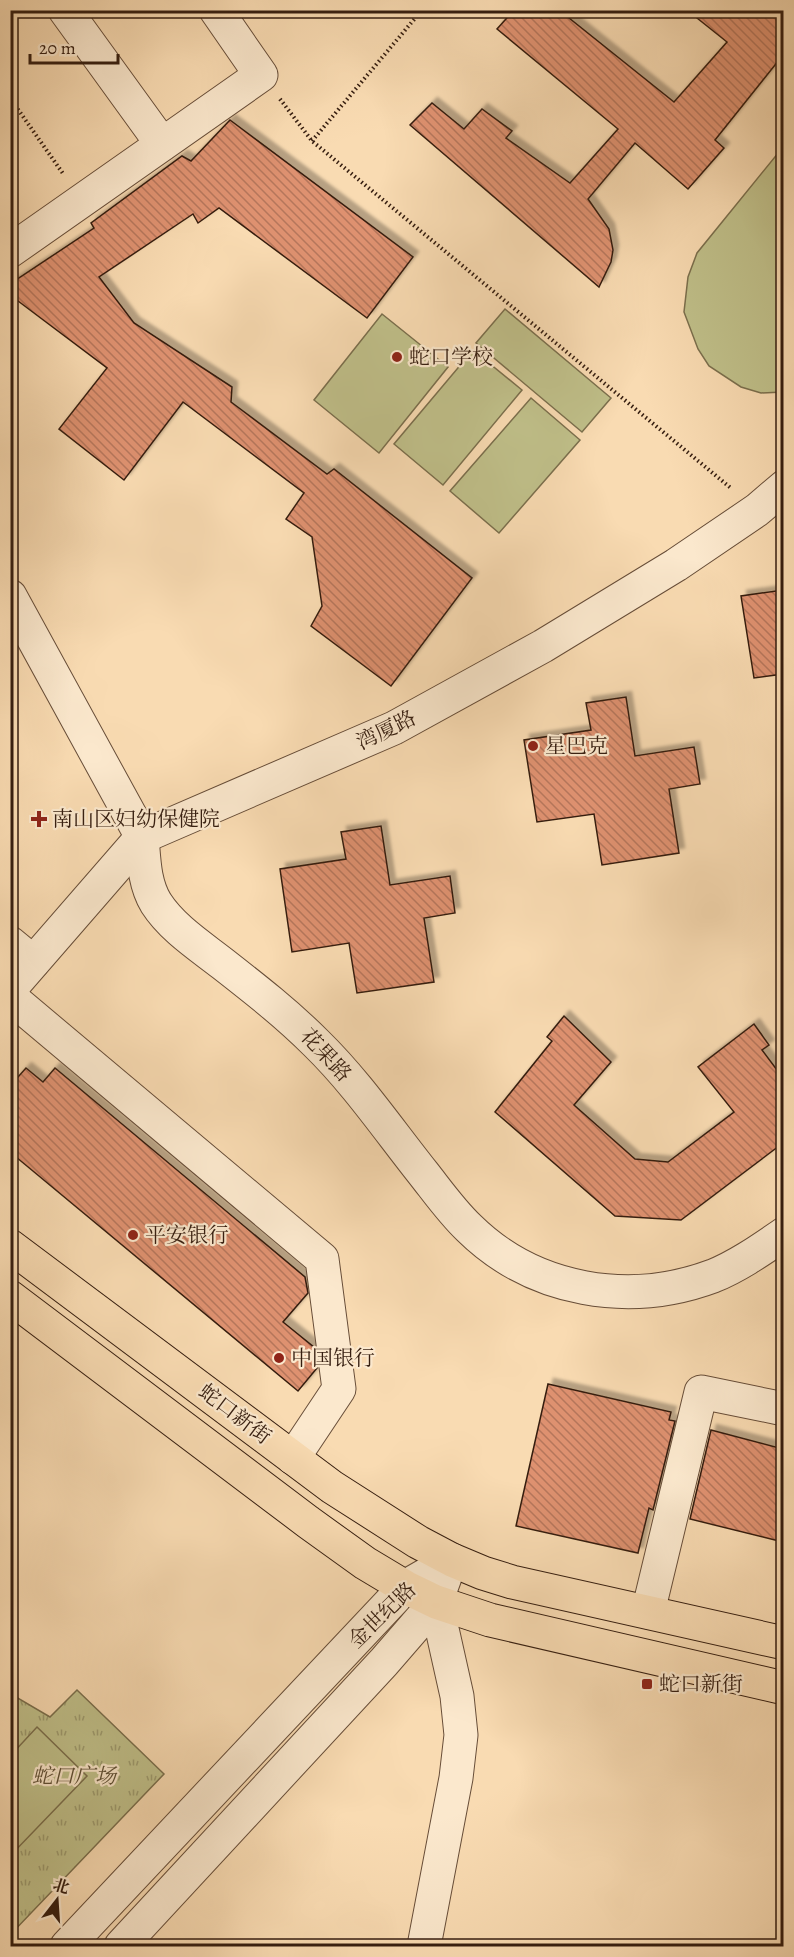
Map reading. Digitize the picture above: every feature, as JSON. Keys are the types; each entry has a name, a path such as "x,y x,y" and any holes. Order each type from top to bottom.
{"main road":[{"name":"蛇口新街","path":"10,1246 293,1458 386,1524 452,1560 512,1582 783,1642"},
{"name":"蛇口新街","path":"10,1297 315,1527 365,1563 405,1587 465,1613 539,1633 783,1688"}],"street":[{"path":"65,10 162,144"},
{"path":"10,251 261,75 216,10"},
{"name":"湾厦路","path":"10,989 22,952 142,837 394,728 543,646 676,565 757,510 783,487"},
{"name":"花果路","path":"10,597 142,837 146,878 156,902 173,923 288,1015 351,1082 445,1202 489,1247 546,1278 581,1288 614,1292 650,1291 682,1286 716,1275 744,1260 783,1234"},
{"path":"10,997 322,1259 339,1389 293,1458"},
{"path":"648,1612 701,1392 783,1409"},
{"name":"金世纪路","path":"67,1947 405,1587 452,1560"},
{"name":"金世纪路","path":"121,1947 436,1602 452,1560"},
{"path":"424,1947 456,1778 461,1735 457,1696 436,1602"}],"path":[{"path":"312,141 422,10"},
{"path":"261,75 312,141 757,510"},
{"path":"10,99 82,200"}],"green space":[{"path":"783,147 783,392 761,393 741,387 709,366 698,349 684,312 688,277 697,253"},
{"path":"505,309 611,398 582,432 476,343"},
{"path":"382,314 448,367 379,453 314,400"},
{"path":"473,350 522,390 443,485 394,444"},
{"path":"531,398 580,440 499,533 450,491"},
{"name":"蛇口广场","path":"77,1690 164,1774 11,1934 11,1694 50,1717"},
{"path":"37,1727 87,1776 11,1855 11,1755"}],"building":[{"path":"514,10 559,10 674,102 727,42 687,10 783,10 783,55 715,140 724,148 688,189 635,143 588,199 609,229 613,250 611,262 599,287 410,125 432,103 464,129 482,109 512,131 506,138 570,183 618,129 497,29"},
{"path":"230,120 413,257 367,318 219,208 198,223 193,214 99,277 134,323 232,387 231,402 327,474 334,469 472,578 391,686 311,626 322,606 312,537 286,519 304,493 183,402 124,480 59,429 107,368 10,295 10,284 94,228 91,223 182,156 191,161"},
{"path":"783,590 783,674 754,678 741,596"},
{"path":"626,697 635,756 694,747 700,784 669,789 679,853 602,865 594,814 537,822 524,740 591,730 586,703"},
{"path":"381,826 390,885 450,876 455,913 424,918 434,982 357,993 349,943 292,952 280,869 346,859 341,832"},
{"path":"564,1016 611,1062 574,1105 635,1159 668,1162 734,1112 698,1067 754,1024 769,1045 762,1050 783,1078 783,1143 681,1220 615,1216 495,1112 552,1041 547,1037"},
{"path":"26,1068 43,1082 55,1068 305,1277 308,1293 283,1322 315,1348 317,1368 298,1391 10,1152 10,1086"},
{"path":"548,1384 671,1412 669,1420 675,1421 653,1510 649,1508 638,1553 516,1526"},
{"path":"711,1430 783,1449 783,1542 690,1519"}],"place":[{"name":"蛇口学校","path":"397,357"},
{"name":"星巴克","path":"533,746"},
{"name":"南山区妇幼保健院","path":"39,819"},
{"name":"平安银行","path":"133,1235"},
{"name":"中国银行","path":"279,1358"},
{"name":"蛇口新街","path":"647,1684"}]}
